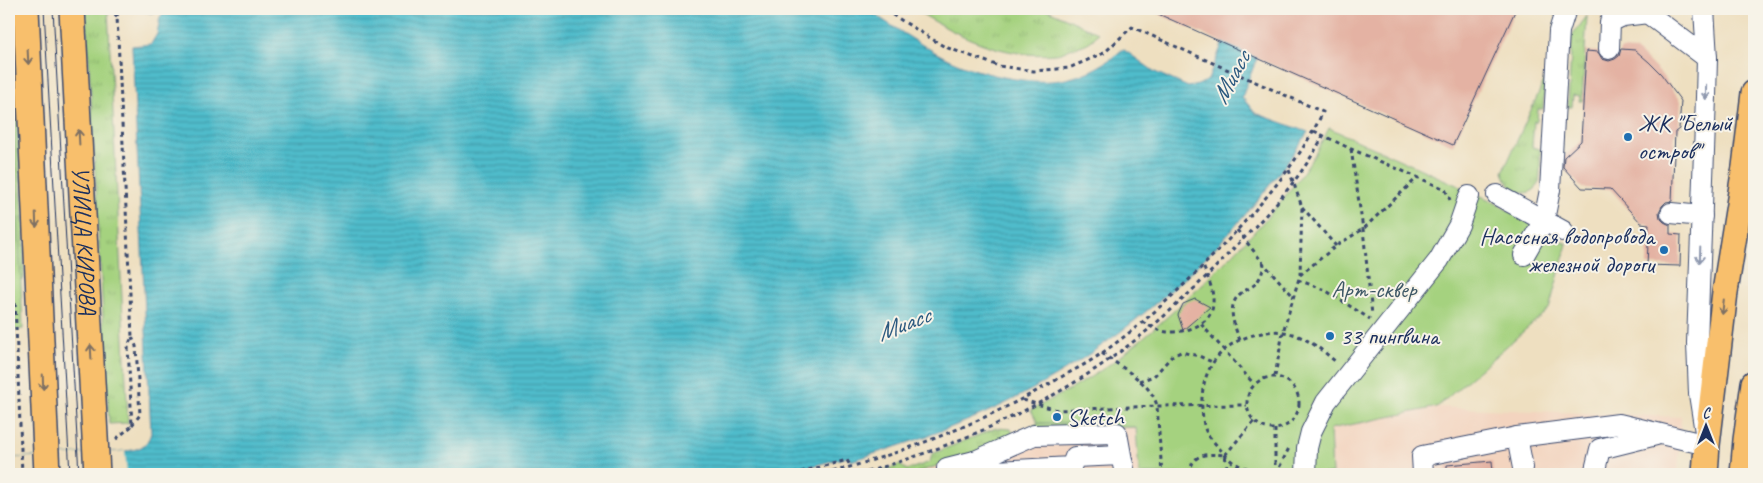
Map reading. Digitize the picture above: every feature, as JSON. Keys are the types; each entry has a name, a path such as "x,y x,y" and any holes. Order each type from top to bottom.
{"main road":[{"name":"УЛИЦА КИРОВА","path":"26,9 46,465"},
{"name":"УЛИЦА КИРОВА","path":"72,9 103,457"},
{"path":"1705,474 1706,445 1754,93"},
{"path":"1743,474 1754,383"}],"street":[{"path":"1524,255 1544,220 1550,190 1559,32 1566,9"},
{"path":"1423,474 1422,456 1516,437 1619,424 1706,445 1699,394 1697,343 1707,58 1704,9"},
{"path":"1609,49 1610,22 1623,16 1645,11 1707,58"},
{"path":"1497,196 1564,231"},
{"path":"1306,474 1307,448 1311,432 1326,402 1439,260 1460,225 1460,200"},
{"path":"1671,213 1702,216"},
{"path":"947,474 947,468 974,461 1034,435 1118,433 1125,474"},
{"path":"1594,474 1600,449 1662,434"},
{"path":"1516,437 1523,468"},
{"path":"974,461 976,472 1071,467 1075,457 1121,455"}],"path":[{"path":"110,9 111,13 116,16"},
{"path":"103,457 116,438 132,426 140,415 136,346 132,337 116,16 119,9"},
{"path":"825,474 851,467 966,427 1023,400 1102,353 1142,322 1203,266 1237,230 1289,170 1314,131 1323,112 1132,27 1104,53 1069,68 1034,71 999,66 945,47 883,9"},
{"path":"1314,131 1445,189 1460,200"},
{"path":"860,474 898,463 963,439 1002,422 1037,404 1110,359 1152,327 1207,276 1244,238 1293,182 1323,136"},
{"path":"1352,149 1373,321"},
{"path":"1289,170 1302,207 1336,246"},
{"path":"1300,275 1336,246 1363,229 1418,177"},
{"path":"1275,376 1283,332 1300,275 1302,207"},
{"path":"1237,230 1293,296"},
{"path":"1240,340 1234,324 1233,307 1235,300 1240,294 1259,281 1264,264"},
{"path":"1142,322 1168,332 1195,328 1201,324 1209,316 1213,305 1210,282 1203,266"},
{"path":"1298,280 1325,290 1373,321"},
{"path":"9,302 15,301 22,474"},
{"path":"1373,321 1378,313"},
{"path":"1191,324 1195,328"},
{"path":"1201,324 1254,384"},
{"path":"1271,474 1234,463 1225,455 1206,430 1202,405 1204,382 1212,362 1240,340 1260,333 1283,332 1301,337 1317,346 1338,364"},
{"path":"132,337 128,346 132,426"},
{"path":"1139,381 1154,376 1172,356 1181,352 1199,356 1212,362"},
{"path":"1102,353 1148,388 1155,397 1162,474"},
{"path":"1275,376 1290,383 1296,389 1299,405 1294,419 1282,428 1275,429 1267,428 1254,421 1249,414 1247,398 1254,384 1260,380 1275,376"},
{"path":"1023,400 1057,410 1247,405"},
{"path":"1228,474 1225,455 1254,421"},
{"path":"1275,429 1275,474"},
{"path":"1190,474 1191,464 1201,455 1225,455"},
{"path":"793,474 847,460 851,467"}],"shaded area":[{"path":"1437,407 1681,417 1678,474 1332,474 1330,429"},
{"path":"1038,423 1076,423 1077,428 1136,427 1139,474 914,474 998,443"}],"green space":[{"path":"9,9 11,9 24,230 24,279 9,280"},
{"path":"9,9 23,329 9,331"},
{"path":"86,9 108,9 128,423 109,424"},
{"path":"914,9 1046,9 1098,33 1087,43 1060,53 1036,55 1017,53 999,49 963,36"},
{"path":"1587,16 1582,101 1579,101 1580,96 1573,95 1572,107 1568,107 1572,36"},
{"path":"1545,79 1543,109 1538,109 1537,121 1534,121 1532,147 1540,149 1539,182 1536,188 1530,192 1519,192 1511,187 1503,172"},
{"name":"Арт-сквер","path":"1329,128 1490,200 1567,244 1549,309 1437,407 1330,429 1332,474 1139,474 1136,427 1077,428 1076,423 1038,423 1031,410 1081,383 1110,364 1173,312 1232,255 1286,195 1320,146"},
{"path":"1069,422 1149,427 1040,429 914,474 871,474 900,465 907,470 930,462 932,454 996,428 1011,429 1014,436 1038,423"}],"water":[{"name":"Миасс","path":"139,9 866,9 944,57 987,73 1020,80 1052,81 1066,79 1096,68 1123,49 1155,72 1188,87 1208,80 1236,9 1282,9 1255,63 1242,97 1255,113 1308,132 1279,174 1210,253 1132,323 1089,354 1045,382 1000,406 927,436 851,461 847,457 781,474 9,474 9,456 13,458 130,451 144,445 151,433 132,46 151,44 157,34 160,17 165,11 150,13"}],"pier":[{"path":"125,451 127,474 14,474 13,458"}],"building":[{"path":"1147,9 1516,9 1453,145"},
{"name":"ЖК \"Белый остров\"","path":"1621,49 1635,50 1649,62 1661,74 1681,101 1679,129 1675,132 1672,201 1666,202 1659,212 1660,218 1670,225 1670,234 1681,235 1680,266 1647,265 1649,224 1641,223 1610,189 1582,188 1563,167 1564,157 1581,141 1586,51 1598,52 1602,59 1609,61 1619,56"},
{"path":"1195,299 1210,307 1183,330 1178,315 1183,304"},
{"path":"1492,461 1493,474 1447,474 1447,465"}],"tram line":[{"path":"44,9 70,474"},
{"path":"53,9 79,474"}],"place":[{"name":"ЖК \"Белый остров\"","path":"1628,137"},
{"name":"Насосная водопровода железной дороги","path":"1664,250"},
{"name":"33 пингвина","path":"1330,336"},
{"name":"Sketch","path":"1057,417"}]}
